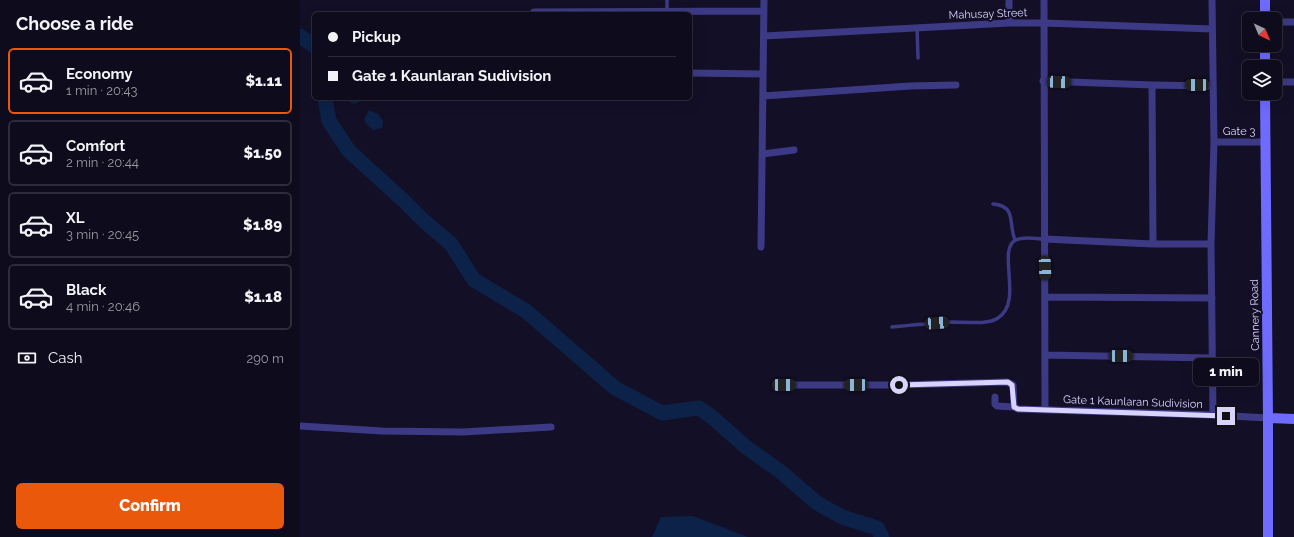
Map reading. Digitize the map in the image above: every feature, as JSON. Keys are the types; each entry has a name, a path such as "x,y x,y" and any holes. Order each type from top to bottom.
{"main road":[{"path":"1265,0 1265,12"},
{"name":"Cannery Road","path":"1265,100 1268,537"},
{"path":"1268,418 1294,419"}],"street":[{"path":"761,246 764,0"},
{"path":"1009,0 1009,23"},
{"path":"1044,0 1044,239 1046,297 1044,355 1045,410"},
{"path":"1212,0 1212,86 1214,142 1211,244 1212,415"},
{"path":"668,12 764,11"},
{"path":"1282,22 1294,22"},
{"name":"Mahusay Street","path":"764,36 1009,23 1212,29"},
{"path":"692,73 763,74"},
{"path":"1043,81 1212,86"},
{"path":"1282,82 1294,82"},
{"path":"763,96 910,86 956,85"},
{"path":"1152,85 1153,244"},
{"name":"Gate 3","path":"1214,142 1265,142"},
{"path":"762,154 794,150"},
{"path":"1044,239 1153,244 1211,244"},
{"path":"1046,297 1212,298"},
{"path":"1044,355 1212,358"},
{"path":"784,385 899,385 1008,382 1011,383 1013,388 1014,407"},
{"name":"Gate 1 Kaunlaran Sudivision","path":"995,397 995,404 997,406 1021,409 1268,418"},
{"path":"300,426 382,431 463,432 551,427"}],"lane":[{"path":"667,0 668,12"},
{"path":"917,27 918,58"},
{"path":"993,204 1004,206 1010,214 1013,236 1015,240"},
{"path":"892,326 992,321 999,318 1005,312 1009,304 1008,256 1010,247 1015,240 1044,239"}],"water":[{"path":"346,100 364,100 354,104"},
{"path":"369,110 378,114 383,121 382,128 373,130 365,122 365,117"},
{"path":"693,516 748,537 652,537 661,517"}],"waterway":[{"path":"300,36 312,45"},
{"path":"325,100 329,121 349,151 451,244 474,280 526,311 615,388 662,413 699,408 712,417 746,447 781,472 817,503 842,517 877,528 882,537"}],"route":[{"path":"899,385 1008,382 1011,383 1013,388 1014,407 1018,409 1226,416"}]}
